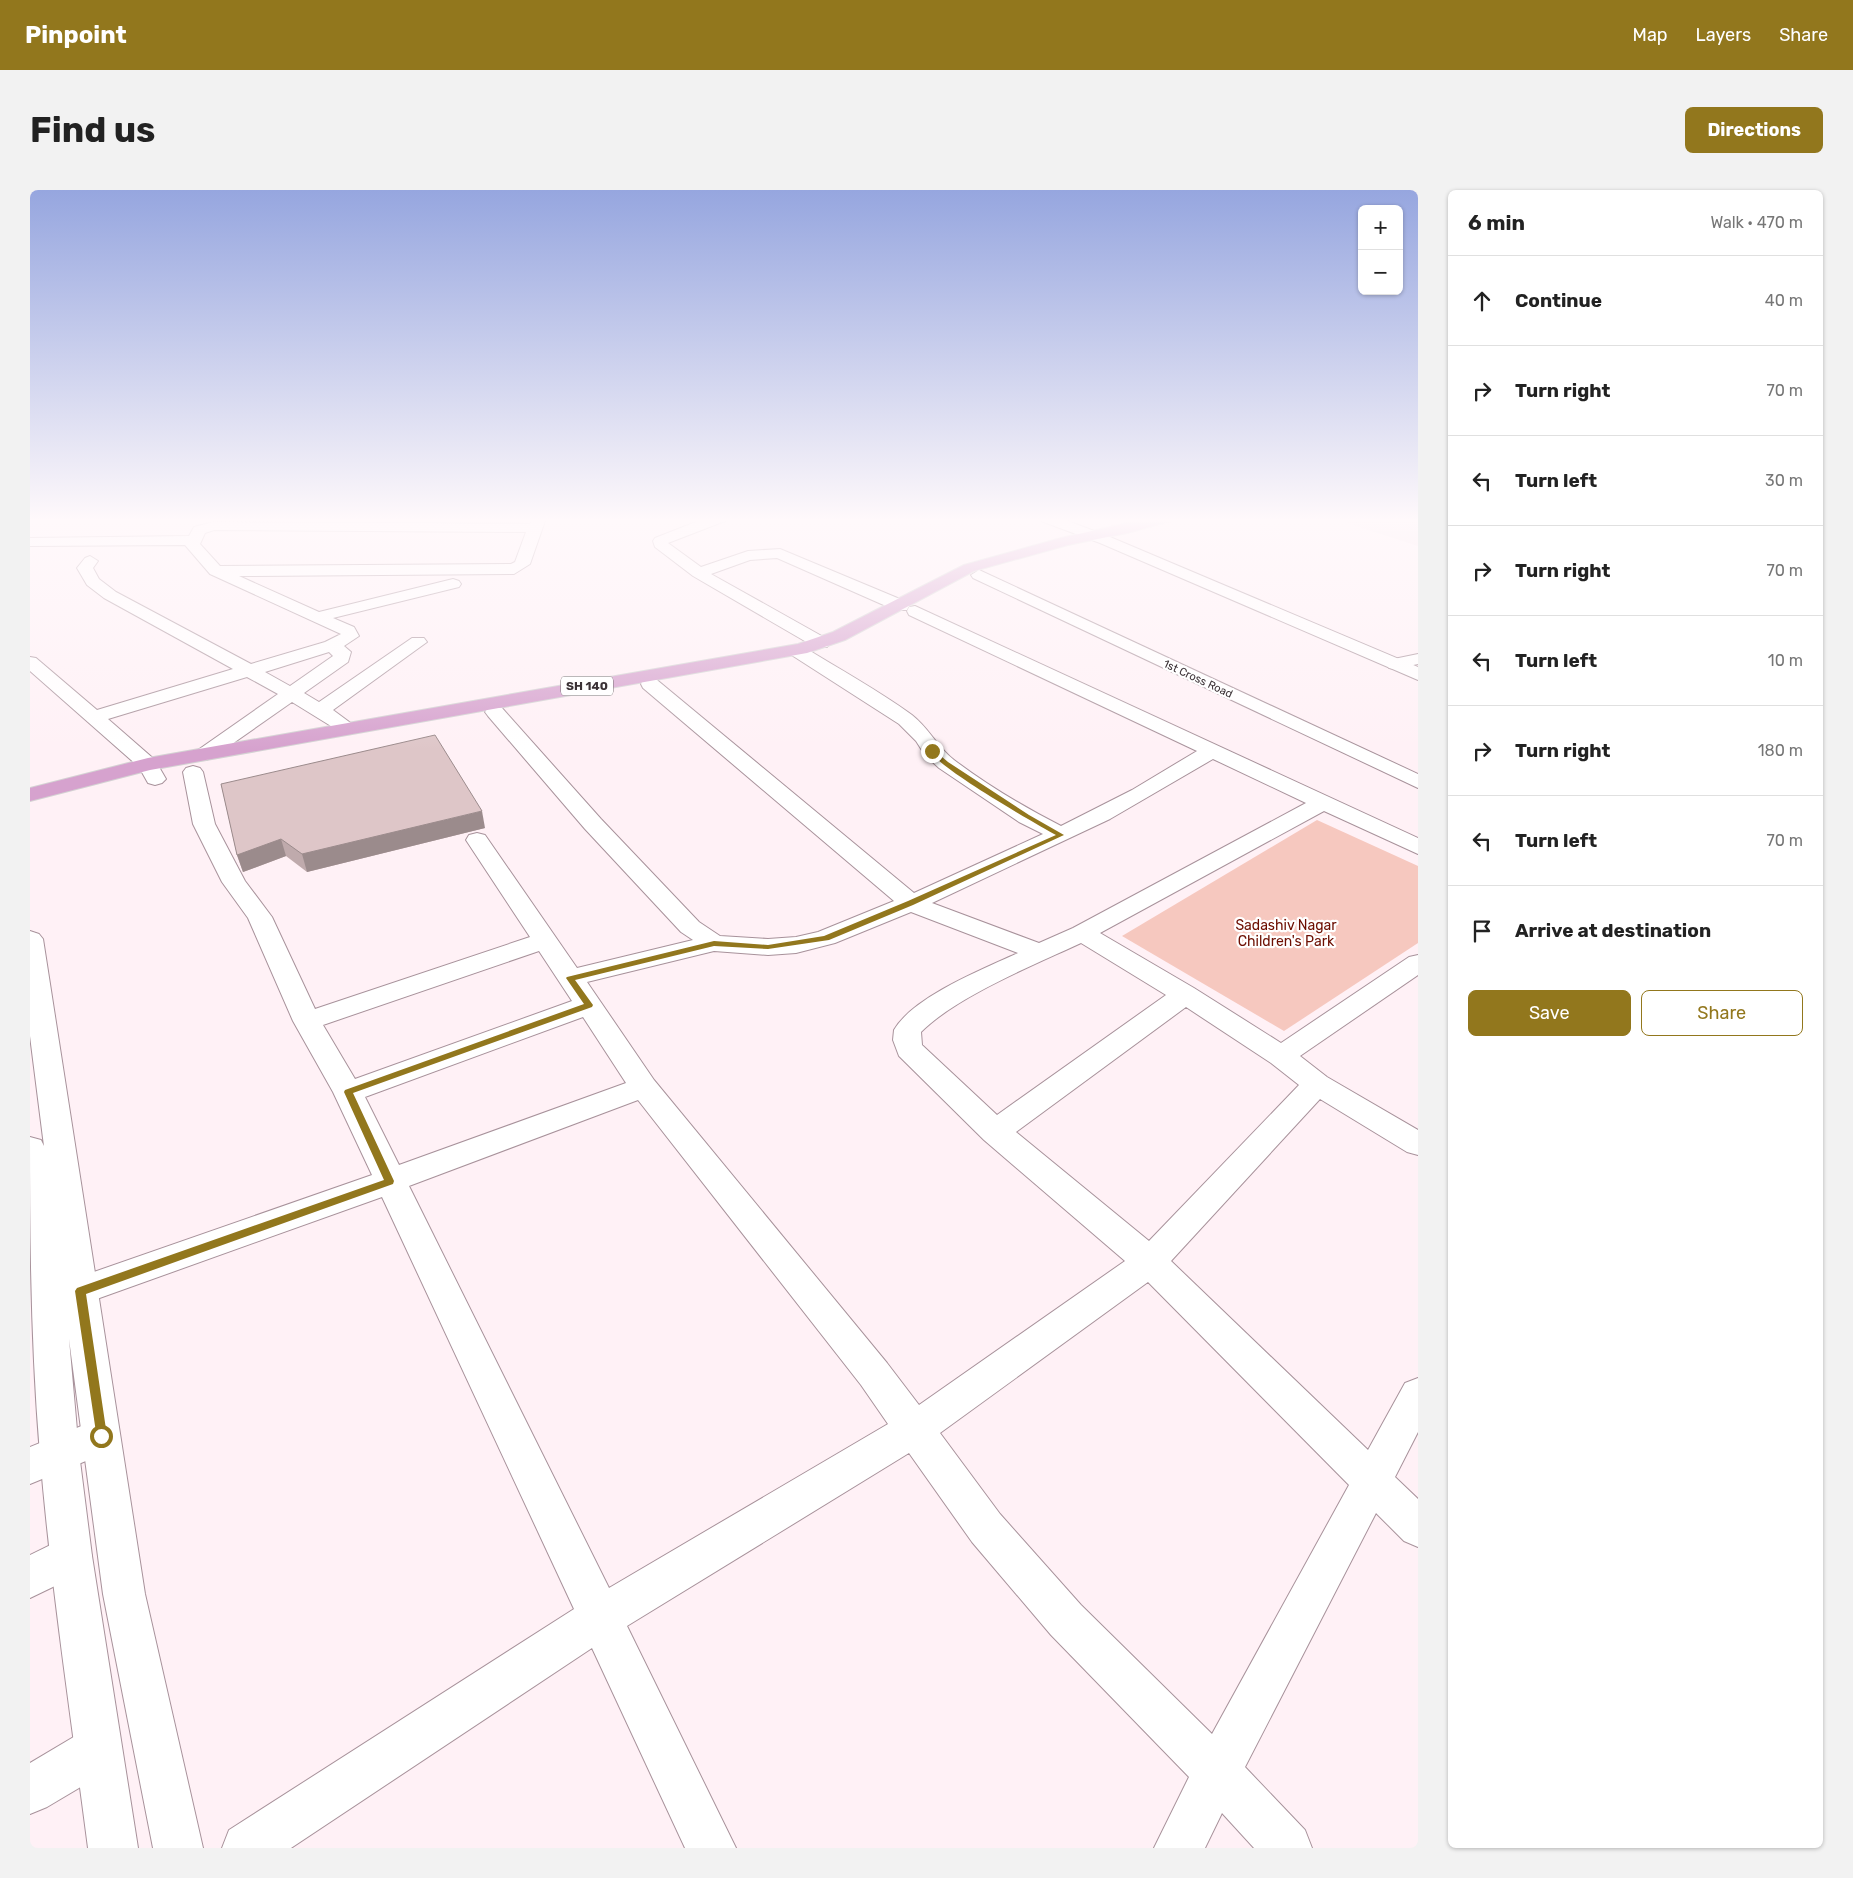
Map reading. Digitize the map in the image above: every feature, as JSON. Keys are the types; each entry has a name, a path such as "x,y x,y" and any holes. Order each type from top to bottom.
{"main road":[{"name":"SH 140","path":"199,763 346,727 847,645 891,625 908,608 927,595"},
{"name":"SH 140","path":"30,795 151,771 650,684 800,653 935,595"},
{"name":"SH 140","path":"30,811 151,771"}],"street":[{"path":"111,595 320,710 346,727"},
{"path":"94,717 249,672 331,646 350,636 348,631 270,595"},
{"path":"318,617 406,595"},
{"path":"738,595 821,643"},
{"path":"878,595 1418,847"},
{"name":"1st Cross Road","path":"1022,595 1418,782"},
{"path":"1222,595 1418,682"},
{"path":"1230,595 1418,674"},
{"path":"320,710 418,642"},
{"path":"331,646 342,652 342,658 199,763 204,824 234,882 260,917 307,1021 348,1092 711,1848"},
{"path":"800,653 884,704 906,720 925,738 932,751 946,764 1027,817 1061,835"},
{"path":"1395,664 1418,659"},
{"path":"30,662 94,717 151,771"},
{"path":"650,684 910,903 1040,952"},
{"path":"496,712 593,824 690,927 714,944"},
{"path":"348,1092 580,992 714,944 768,947 796,945 826,938 910,903 1061,835 1174,776 1211,751"},
{"path":"1323,803 1082,933 1040,952 934,1007 909,1026 905,1036 909,1049 995,1132 1150,1262 1418,1527"},
{"path":"478,840 644,1087 874,1374 986,1528 1066,1620 1217,1772 1287,1848"},
{"path":"1082,933 1185,994 1281,1056 1317,1084 1418,1144"},
{"path":"30,939 124,1594 178,1848"},
{"path":"307,1021 545,940"},
{"path":"1281,1056 1418,963"},
{"path":"995,1132 1185,994"},
{"path":"247,1848 600,1617 915,1429 1150,1262 1317,1084"},
{"path":"80,1291 390,1181 644,1087"},
{"path":"30,1148 48,1303 45,1460 71,1556 113,1848"},
{"path":"1179,1848 1217,1772 1418,1395"},
{"path":"45,1460 101,1436"},
{"path":"30,1577 71,1556"},
{"path":"30,1790 99,1749"}],"green space":[{"name":"Sadashiv Nagar Children's Park","path":"1317,820 1418,866 1418,943 1284,1031 1122,936"}],"building":[{"path":"435,735 482,811 302,854 281,839 237,855 221,784"}],"route":[{"path":"101,1436 80,1291 390,1181 348,1092 589,1005 570,978 714,944 768,947 796,945 826,938 910,903 1061,835 1027,817 946,764 932,751"}]}
